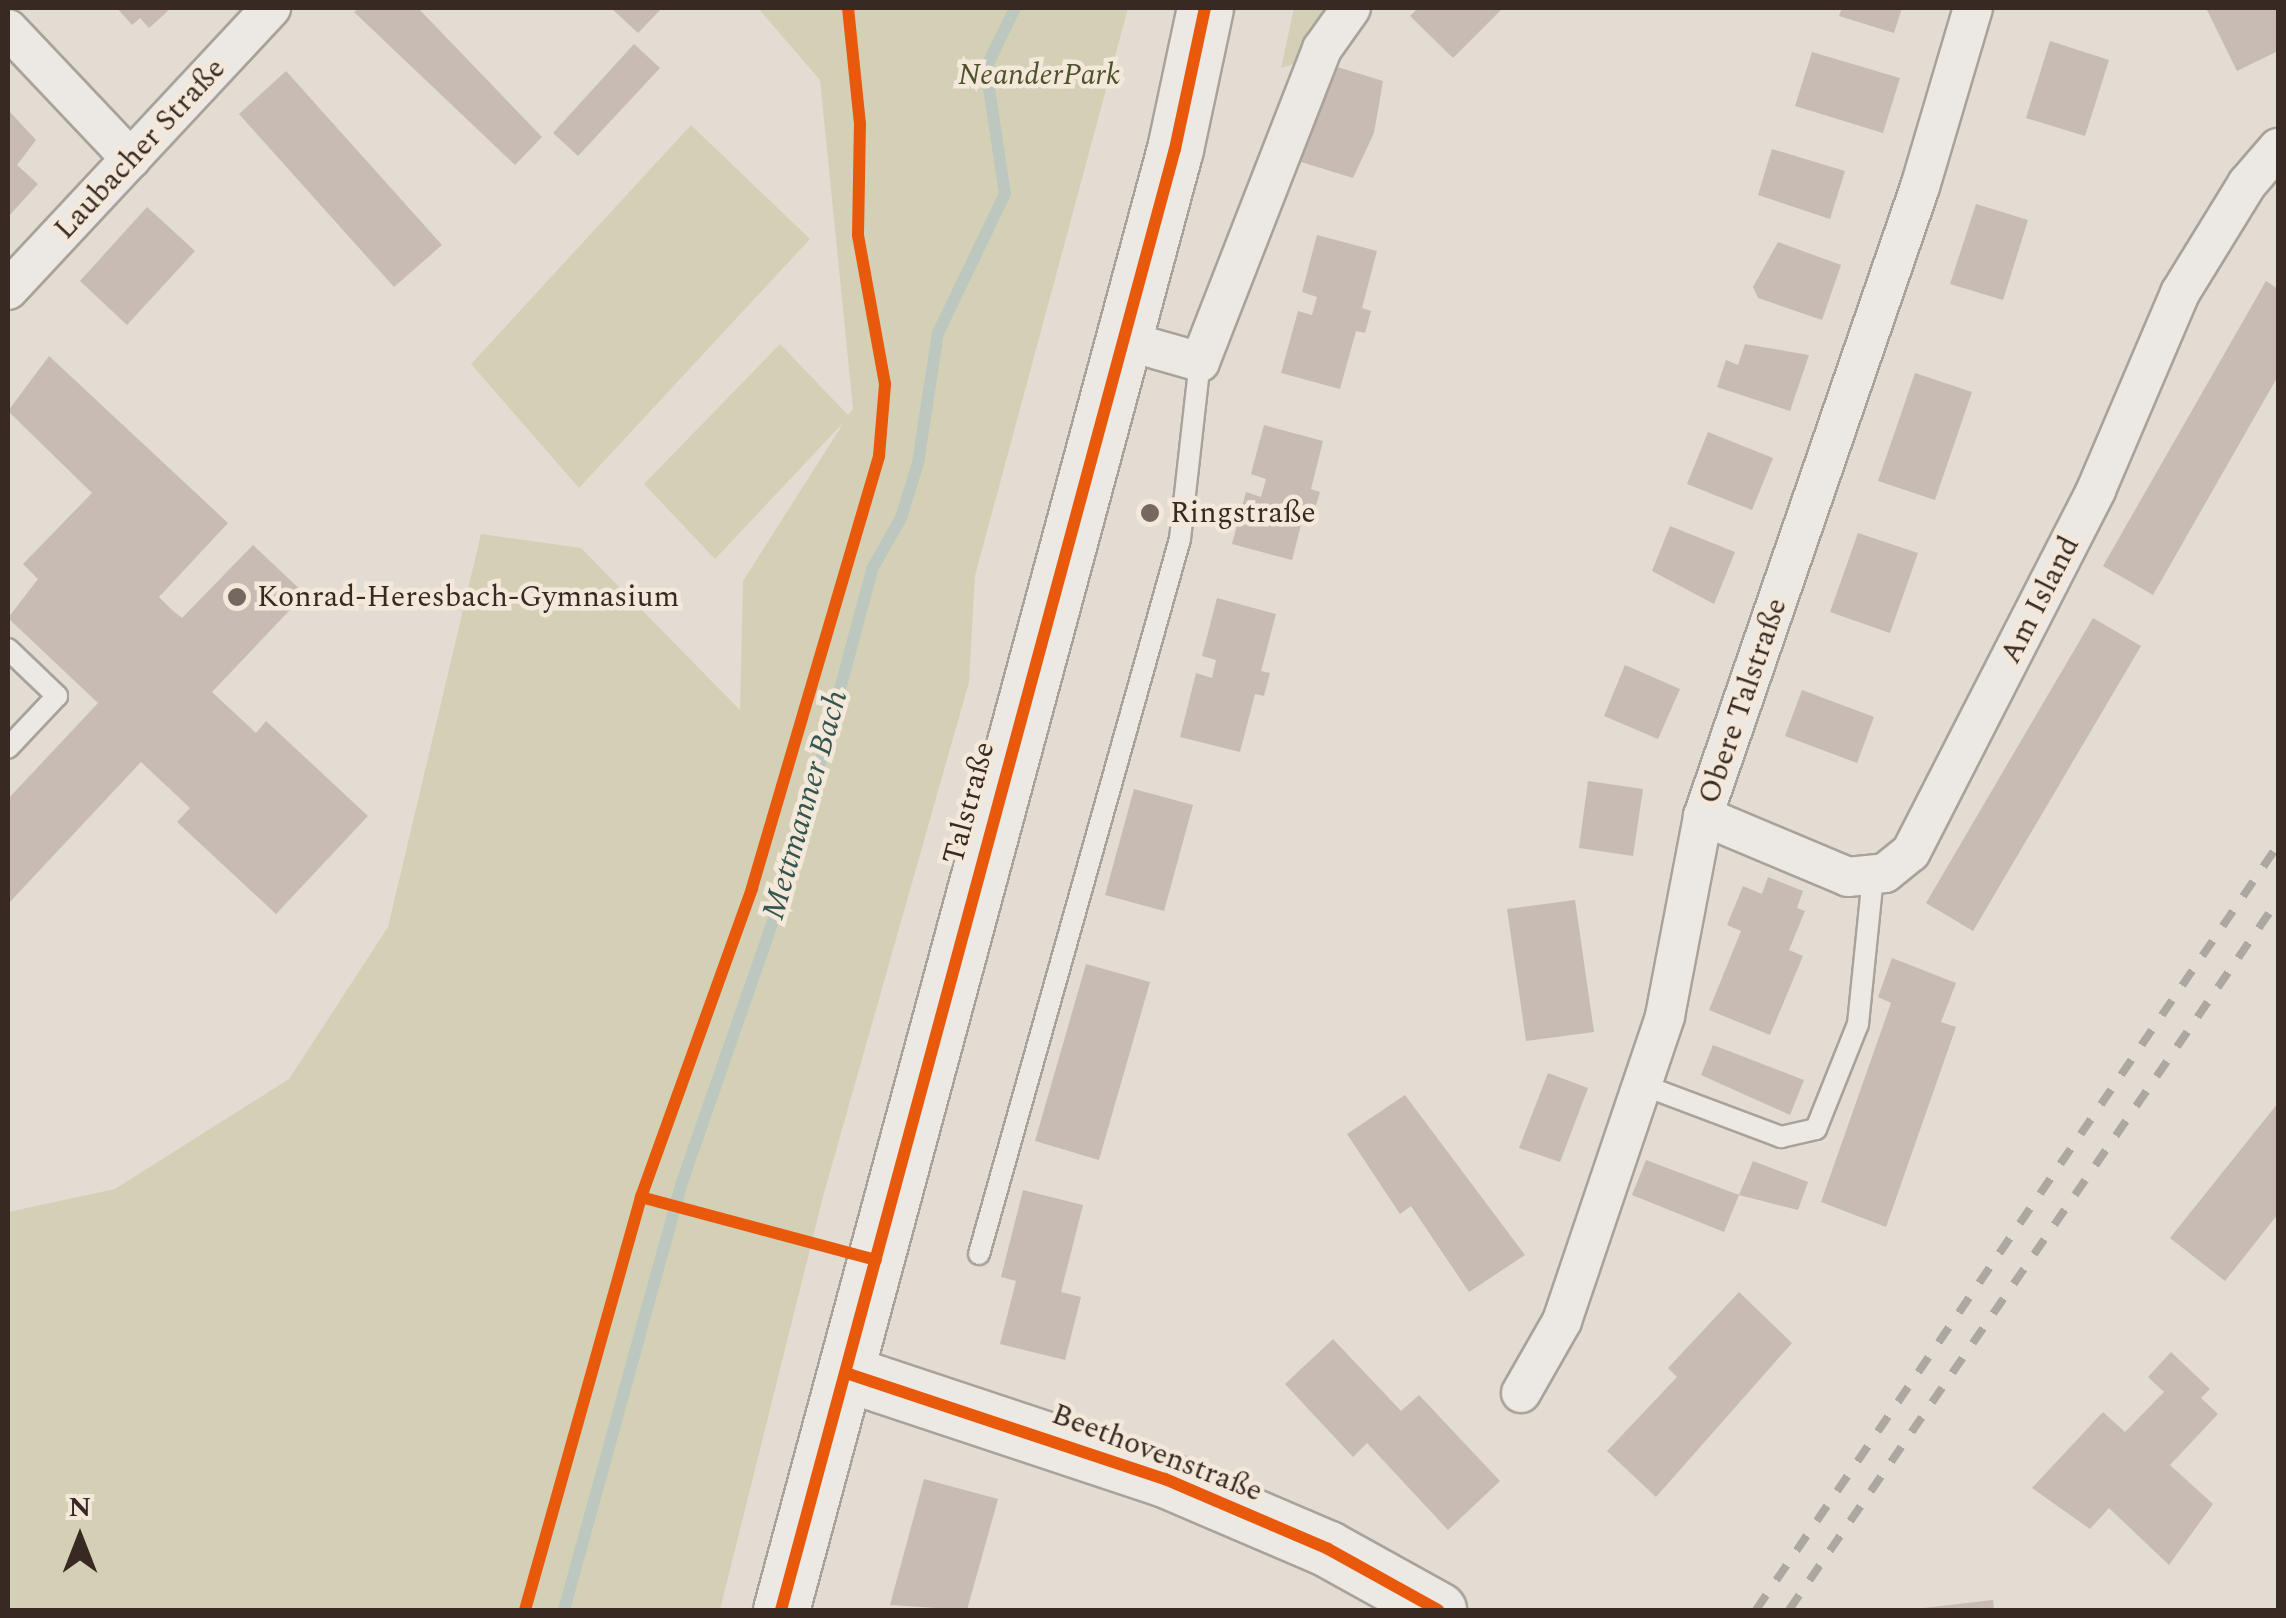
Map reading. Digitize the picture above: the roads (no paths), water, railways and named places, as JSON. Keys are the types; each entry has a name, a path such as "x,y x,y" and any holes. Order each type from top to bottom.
{"street":[{"name":"Laubacher Straße","path":"8,290 271,8"},
{"name":"Talstraße","path":"782,1610 1123,340 1205,8"},
{"path":"1123,340 1200,362 1322,49 1351,8"},
{"name":"Obere Talstraße","path":"1521,1393 1562,1321 1665,1016 1703,816 1920,187 1973,8"},
{"path":"8,30 132,159"},
{"name":"Am Island","path":"1873,877 1894,868 1917,841 2096,490 2180,293 2247,184 2278,148"},
{"path":"1703,816 1833,874 1873,877"},
{"name":"Beethovenstraße","path":"846,1373 1165,1479 1328,1549 1438,1610"}],"lane":[{"path":"979,1254 1180,539 1200,362"},
{"path":"8,649 57,696 8,748"},
{"path":"1640,1084 1780,1137 1816,1129 1858,1024 1873,877"}],"waterway":[{"name":"Mettmanner Bach","path":"564,1610 681,1185 794,861 872,569 901,518 918,463 938,333 1005,194 986,68 1015,8"}],"railway":[{"path":"1756,1610 2278,845"},
{"path":"1789,1610 2278,900"}],"place":[{"name":"Ringstraße","path":"1150,513"},
{"name":"Konrad-Heresbach-Gymnasium","path":"237,597"}],"park label":[{"name":"NeanderPark","path":"1039,75"}]}
